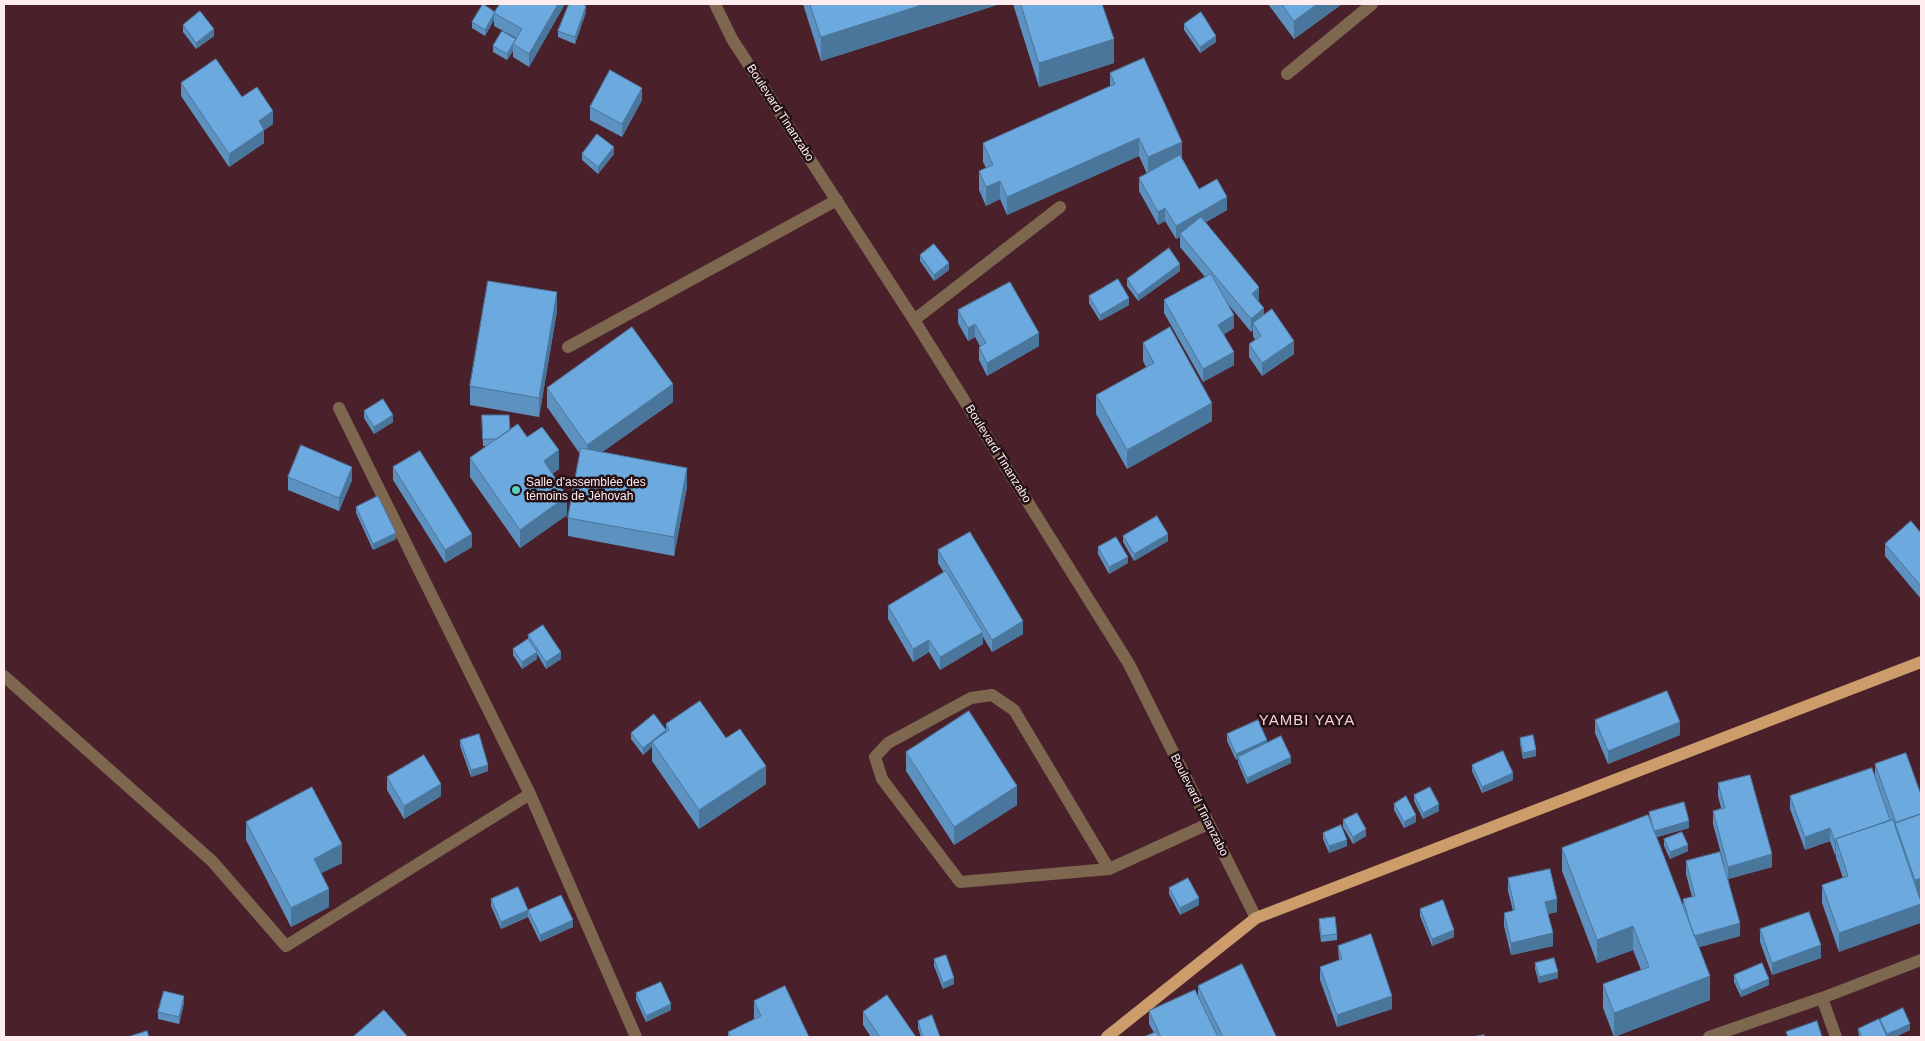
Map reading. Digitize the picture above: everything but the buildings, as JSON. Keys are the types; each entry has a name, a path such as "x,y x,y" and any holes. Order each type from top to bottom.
{"main road":[{"path":"1107,1037 1256,918 1921,662"}],"street":[{"name":"Boulevard Tinanzabo","path":"715,4 732,39 914,320 1129,664 1256,918"},
{"path":"1287,74 1372,4"},
{"path":"568,348 837,200"},
{"path":"914,320 1060,207"},
{"path":"339,408 530,794 636,1037"},
{"path":"4,676 212,861 286,946 530,794"},
{"path":"1109,869 1014,710 992,695 971,698 888,743 875,757 882,779 960,882 1109,869 1208,824"},
{"path":"1709,1037 1822,998 1921,960"},
{"path":"1822,998 1836,1037"}],"place":[{"name":"Salle d'assemblée des témoins de Jéhovah","path":"516,490"}],"district":[{"name":"YAMBI YAYA","path":"1307,721"}]}
